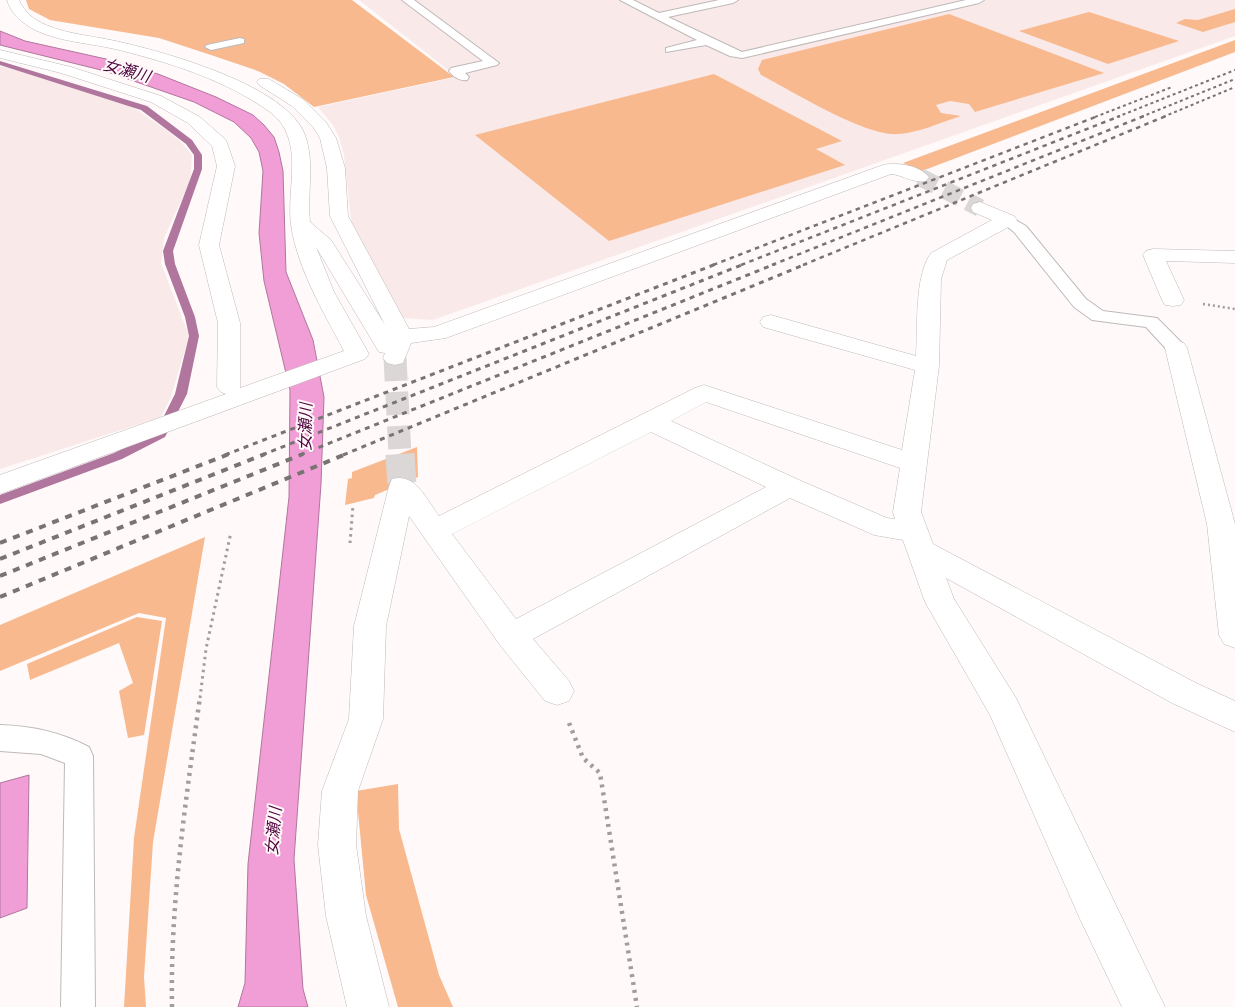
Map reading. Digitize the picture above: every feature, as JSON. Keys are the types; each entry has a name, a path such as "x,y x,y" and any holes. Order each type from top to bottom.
{"street":[{"path":"0,485 357,354 324,293 306,250 300,223 302,165 300,148 290,126 279,111 242,89 191,69 119,46 43,29 19,12 14,0"},
{"path":"29,20 170,48 255,77 275,87 298,103 319,124 328,138 336,168 339,216 402,337"},
{"path":"0,54 66,70 156,99 186,115 220,144 226,166 209,245 229,323 229,387"},
{"path":"300,223 324,244 377,331 402,337 438,334 889,168 904,170 920,177"},
{"path":"980,208 1007,220"},
{"path":"1007,220 938,257 931,279 927,366 907,512 940,602 1004,708 1094,905 1144,1007"},
{"path":"1173,300 1153,256 1235,257"},
{"path":"770,322 927,366"},
{"path":"1176,348 1221,524 1235,635"},
{"path":"434,531 651,422 704,393 915,464"},
{"path":"651,422 788,487 918,541 1184,693 1235,717"},
{"path":"368,1007 346,916 337,845 340,791 366,719 370,626 402,486 511,636 557,691"},
{"path":"511,636 788,487"}],"lane":[{"path":"407,0 493,63 455,71 463,77"},
{"path":"625,0 734,54 751,54 979,0"},
{"path":"658,16 733,0"},
{"path":"211,47 240,41"},
{"path":"670,50 708,41"},
{"path":"1007,220 1020,228 1080,303 1098,316 1151,322 1176,348"},
{"path":"0,738 42,741 62,746 79,756 78,1007"}],"path":[{"path":"172,1007 171,962 176,875 206,649 230,532"},
{"path":"557,691 583,758 600,773 637,1007"}],"shaded area":[{"path":"26,0 352,0 454,77 314,107 284,84 258,71 159,38 50,20 29,9"},
{"path":"359,0 1235,0 1235,36 433,320 402,318 352,227 344,155 339,137 333,125 318,107 457,77"},
{"path":"1235,9 1235,22 1203,32 1176,23 1185,19 1198,20"},
{"path":"1089,12 1179,41 1108,64 1019,31"},
{"path":"949,14 1104,73 975,112 969,104 950,101 936,105 941,113 961,116 922,129 898,134 884,133 867,128 829,112 761,75 758,69 762,60"},
{"path":"1235,40 1235,52 922,171 903,163"},
{"path":"0,66 36,75 131,106 165,129 181,142 192,155 190,181 164,238 161,263 189,336 171,397 161,417 0,469"},
{"path":"714,74 842,141 816,149 845,165 609,241 475,135"},
{"path":"417,447 418,477 375,495 374,498 345,505 348,479 352,478 352,472"},
{"path":"205,537 153,842 144,977 146,1007 124,1007 134,838 166,618 139,613 0,671 0,625"},
{"path":"137,617 162,621 144,735 128,738 119,691 133,683 119,643 30,680 27,664"},
{"path":"398,784 399,829 439,975 453,1007 398,1007 366,895 356,791"}],"water":[{"name":"女瀬川","path":"0,31 25,41 106,59 158,74 216,97 253,115 274,137 279,152 283,171 286,272 313,340 324,397 321,484 294,859 303,989 308,1007 238,1007 245,983 248,864 289,497 290,390 264,281 259,233 263,171 259,152 251,138 234,122 194,102 105,71 0,45"},
{"path":"29,775 27,908 0,918 0,783"}],"waterway":[{"path":"0,63 144,108 189,142 198,155 198,169 168,251 170,264 190,317 194,336 181,394 161,434 118,456 0,500"}],"tunnel":[{"path":"920,177 980,208"},
{"path":"395,358 400,455"},
{"path":"400,454 402,486"}],"railway":[{"path":"1117,117 1235,70"},
{"path":"1141,117 1235,79"},
{"path":"1095,117 1172,87"},
{"path":"1163,117 1235,87"},
{"path":"713,265 1098,116"},
{"path":"741,265 1120,116"},
{"path":"772,265 1144,116"},
{"path":"803,265 1166,116"},
{"path":"225,455 716,264"},
{"path":"262,455 744,264"},
{"path":"300,455 775,264"},
{"path":"343,455 806,264"},
{"path":"0,543 229,454"},
{"path":"0,559 265,454"},
{"path":"0,576 303,454"},
{"path":"0,597 346,454"}]}
